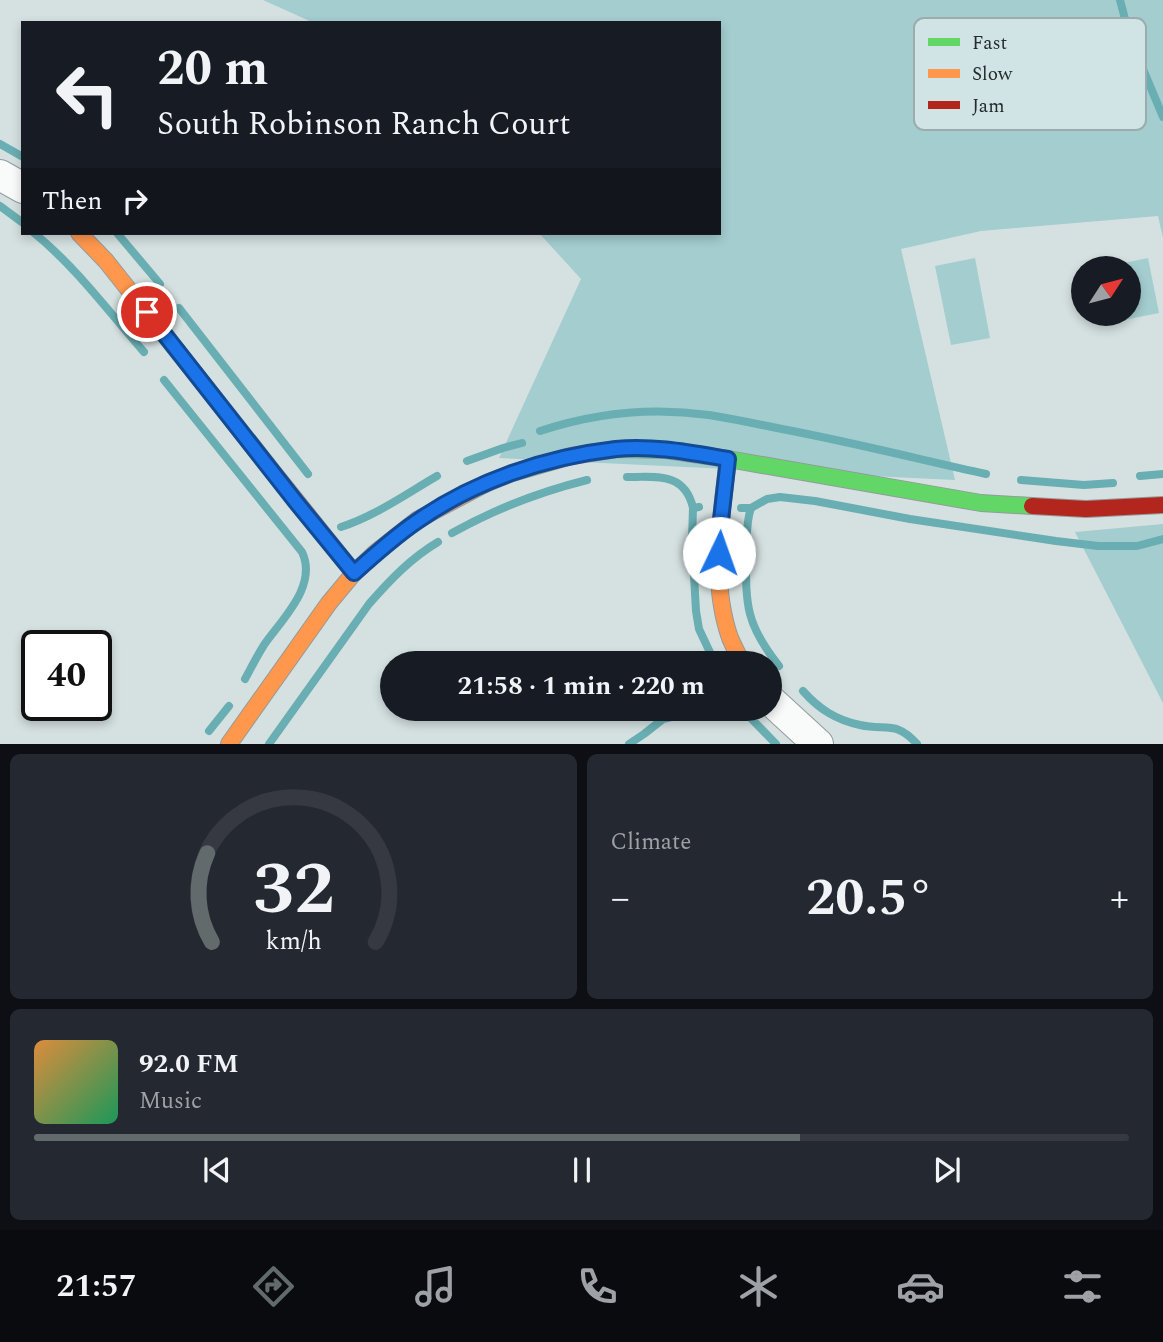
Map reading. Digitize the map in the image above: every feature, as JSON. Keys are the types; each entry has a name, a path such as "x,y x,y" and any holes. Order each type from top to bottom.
{"street":[{"path":"0,175 21,187"},
{"path":"81,235 122,281 354,573"},
{"path":"229,744 329,603 354,573 376,553 417,520 481,485 571,456 617,449 666,450 981,503 1086,509 1163,505"},
{"path":"728,459 721,520 719,586 727,629 737,651"},
{"path":"782,711 818,744"}],"shaded area":[{"path":"263,0 1163,0 1163,238 1158,216 981,231 901,249 955,480 499,458 581,279 541,235 721,235 721,21 310,21"},
{"path":"975,258 990,338 951,345 935,266"},
{"path":"1148,258 1159,313 1141,317 1141,259"},
{"path":"1163,524 1163,703 1075,532"}],"waterway":[{"path":"1120,0 1125,18"},
{"path":"1146,76 1163,117"},
{"path":"0,144 21,156"},
{"path":"0,206 21,222"},
{"path":"36,235 78,275 144,352"},
{"path":"119,235 160,284"},
{"path":"179,308 308,474"},
{"path":"164,380 302,552 306,565 302,590 264,645 245,679"},
{"path":"540,431 623,413 688,413 808,434 986,474"},
{"path":"467,461 522,443"},
{"path":"1140,476 1163,474"},
{"path":"341,527 378,511 437,476"},
{"path":"627,477 659,477 676,482 689,496 693,508 699,507"},
{"path":"452,533 518,502 587,480"},
{"path":"1021,480 1084,485 1113,483"},
{"path":"741,508 751,508 767,499 780,497 1098,546 1137,546 1163,539"},
{"path":"693,508 696,611 699,629 709,651"},
{"path":"751,508 747,524 747,600 754,625 768,651"},
{"path":"269,744 369,604 401,570 438,542"},
{"path":"803,691 836,717 869,727 897,729 917,744"},
{"path":"209,731 229,706"},
{"path":"629,744 660,721"},
{"path":"754,721 776,744"}],"traffic: fast":[{"path":"485,484 512,473 571,456 617,449 666,450 981,503 1032,506"}],"traffic: slow":[{"path":"81,235 106,261 266,463"},
{"path":"728,459 719,572 724,616 736,651"},
{"path":"229,744 329,603 354,573 417,520 485,484"}],"traffic: jam":[{"path":"266,463 354,573"},
{"path":"1032,506 1086,509 1163,505"}],"route":[{"path":"147,312 354,573 417,520 481,485 571,456 617,449 666,450 728,459 719,553"}]}
